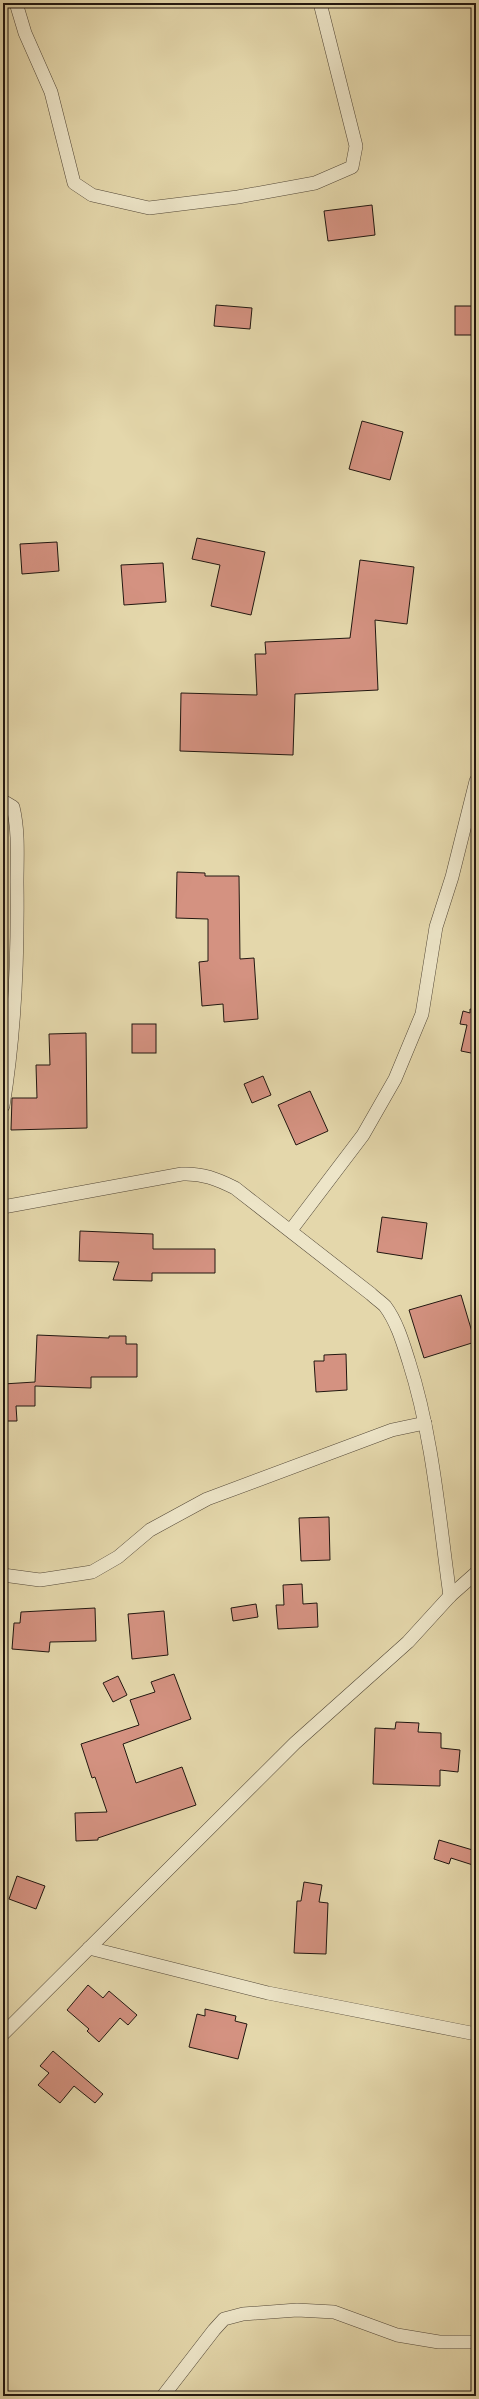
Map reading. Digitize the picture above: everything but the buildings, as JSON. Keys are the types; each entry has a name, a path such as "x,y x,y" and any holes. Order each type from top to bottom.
{"street":[{"path":"16,3 25,33 51,92 74,183 92,195 149,208 238,197 315,183 352,167 356,146 320,3"},
{"path":"291,1230 363,1135 395,1079 422,1014 436,927 452,877 476,781"},
{"path":"3,801 12,807 17,824 18,911 10,1060 3,1106"},
{"path":"3,1207 90,1192 152,1179 196,1174 214,1178 235,1188 291,1230 384,1306 401,1337 425,1423 450,1596"},
{"path":"3,1575 40,1580 92,1572 118,1557 150,1530 207,1499 392,1430 425,1423"},
{"path":"3,2034 295,1743 408,1642 450,1596 476,1573"},
{"path":"88,1948 268,1993 476,2034"},
{"path":"163,2396 224,2319 243,2314 298,2310 334,2312 397,2335 439,2342 476,2342"}]}
